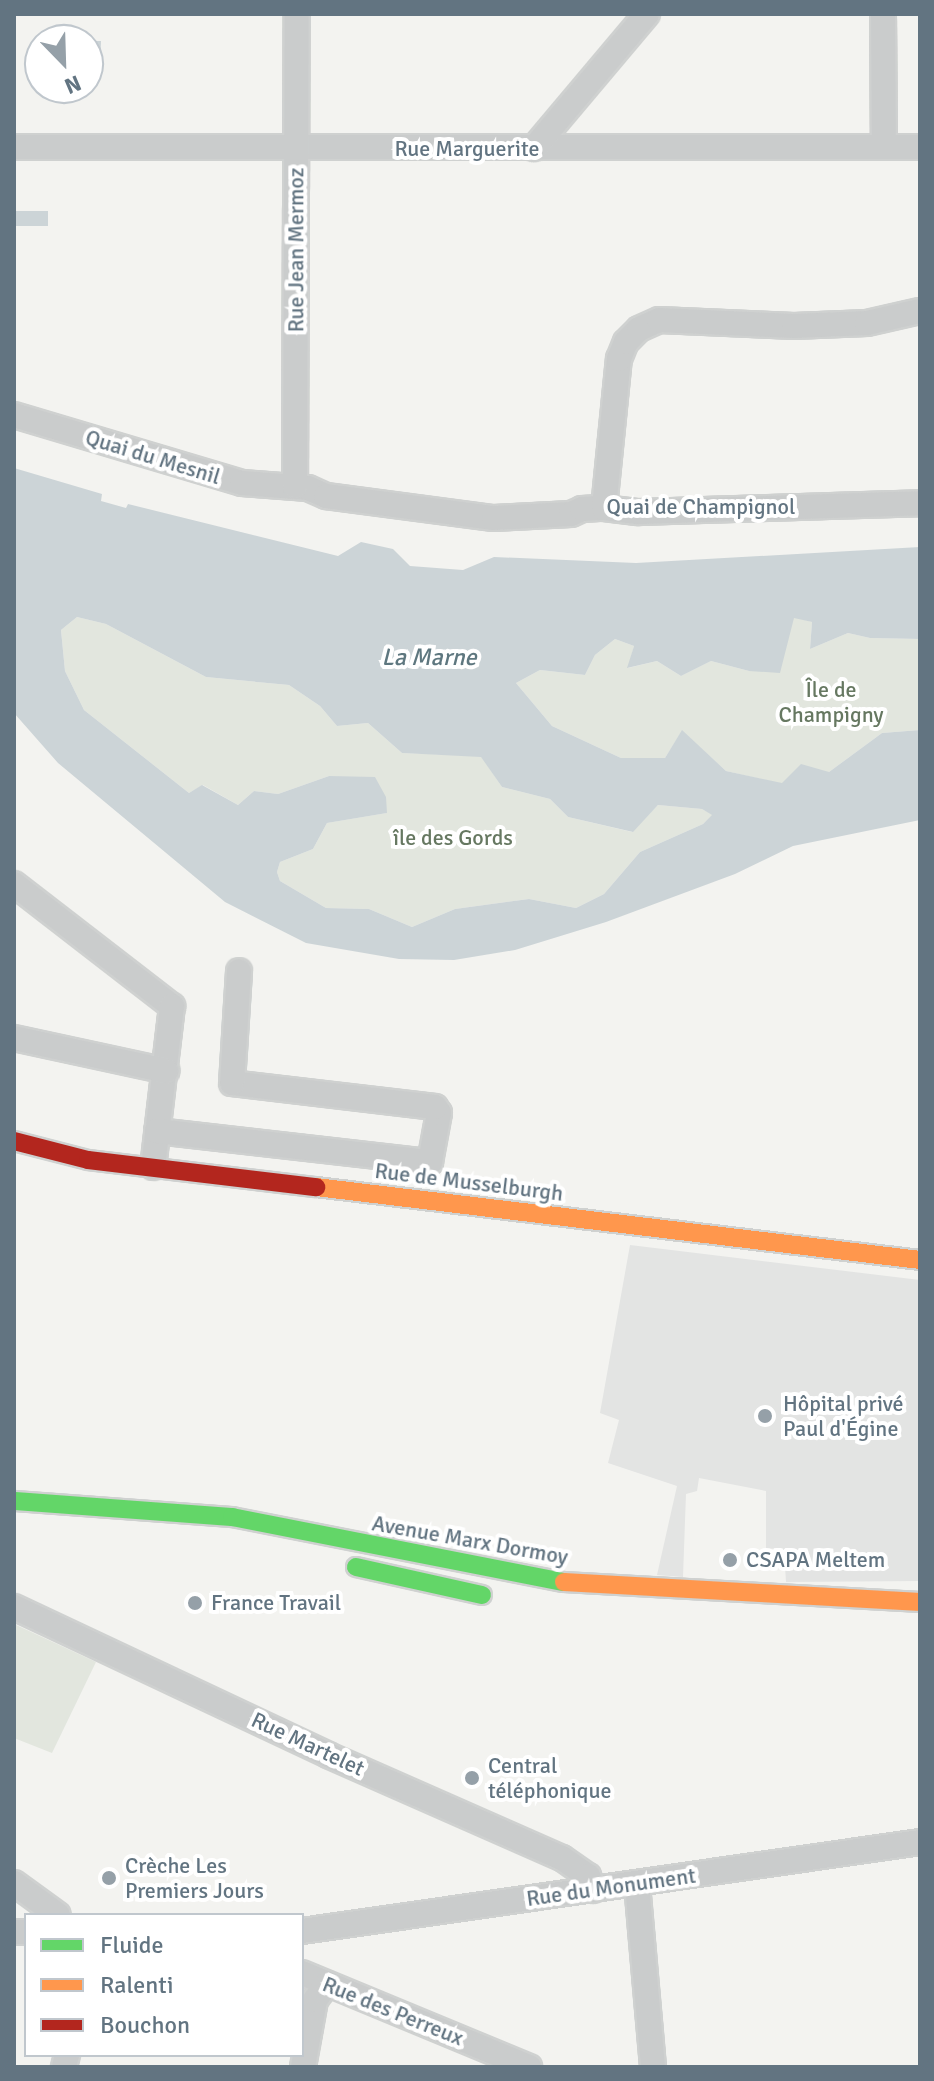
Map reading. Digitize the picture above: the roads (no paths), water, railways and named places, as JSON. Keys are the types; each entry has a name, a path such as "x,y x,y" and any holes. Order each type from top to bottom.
{"main road":[{"name":"Rue de Musselburgh","path":"14,1141 88,1160 920,1260"},
{"name":"Avenue Marx Dormoy","path":"14,1501 44,1506 232,1517 546,1581 616,1588 920,1602"},
{"path":"331,1561 504,1599"}],"street":[{"name":"Rue Jean Mermoz","path":"295,486 297,14"},
{"path":"534,148 647,14"},
{"path":"883,14 884,147"},
{"name":"Rue Marguerite","path":"14,147 920,147"},
{"path":"604,508 619,359 626,342 639,329 659,320 794,326 867,323 920,311"},
{"name":"Quai du Mesnil","path":"14,415 214,476 242,483 295,486"},
{"name":"Quai de Champignol","path":"295,486 326,496 494,518 571,514 604,508 639,512 920,503"},
{"path":"14,884 170,1001 173,1011 153,1167"},
{"path":"157,1131 427,1163 432,1157 439,1113 435,1107 232,1083 239,971"},
{"path":"14,1038 166,1071"},
{"path":"410,1199 417,1162"},
{"name":"Rue Martelet","path":"14,1607 328,1755 562,1858 588,1876 593,1890"},
{"name":"Rue du Monument","path":"304,1931 920,1842"},
{"path":"14,1883 55,1913"},
{"path":"637,1884 653,2067"},
{"name":"Rue des Perreux","path":"304,1974 529,2067"},
{"path":"303,2067 315,2000 327,1984"}],"water":[{"path":"14,211 48,211 48,226 14,226"},
{"name":"La Marne","path":"14,468 102,494 101,501 126,508 128,504 338,556 361,542 393,549 410,566 463,570 494,557 636,563 920,547 920,639 870,638 848,633 810,649 812,622 794,618 780,673 749,671 711,661 681,676 657,661 627,668 634,646 615,639 595,655 585,675 540,670 516,683 552,726 621,758 665,758 682,730 726,771 782,783 801,764 829,772 882,733 920,730 920,820 793,846 735,874 606,922 515,950 454,960 399,959 306,943 225,902 58,763 14,713","holes":["77,617 106,624 206,677 289,685 320,706 337,726 368,723 402,753 481,757 502,787 550,799 568,817 633,832 658,805 702,809 712,815 703,824 640,852 604,894 576,908 529,899 455,909 412,927 369,909 326,908 280,881 277,872 280,862 313,849 327,823 387,813 386,797 375,777 329,776 278,794 254,791 238,805 202,785 189,793 84,710 65,671 61,630"]}],"place":[{"name":"Hôpital privé Paul d'Égine","path":"765,1416"},
{"name":"CSAPA Meltem","path":"730,1560"},
{"name":"France Travail","path":"195,1603"},
{"name":"Central téléphonique","path":"472,1778"},
{"name":"Crèche Les Premiers Jours","path":"109,1878"}],"park label":[{"name":"Île de Champigny","path":"831,702"},
{"name":"île des Gords","path":"453,838"}]}
